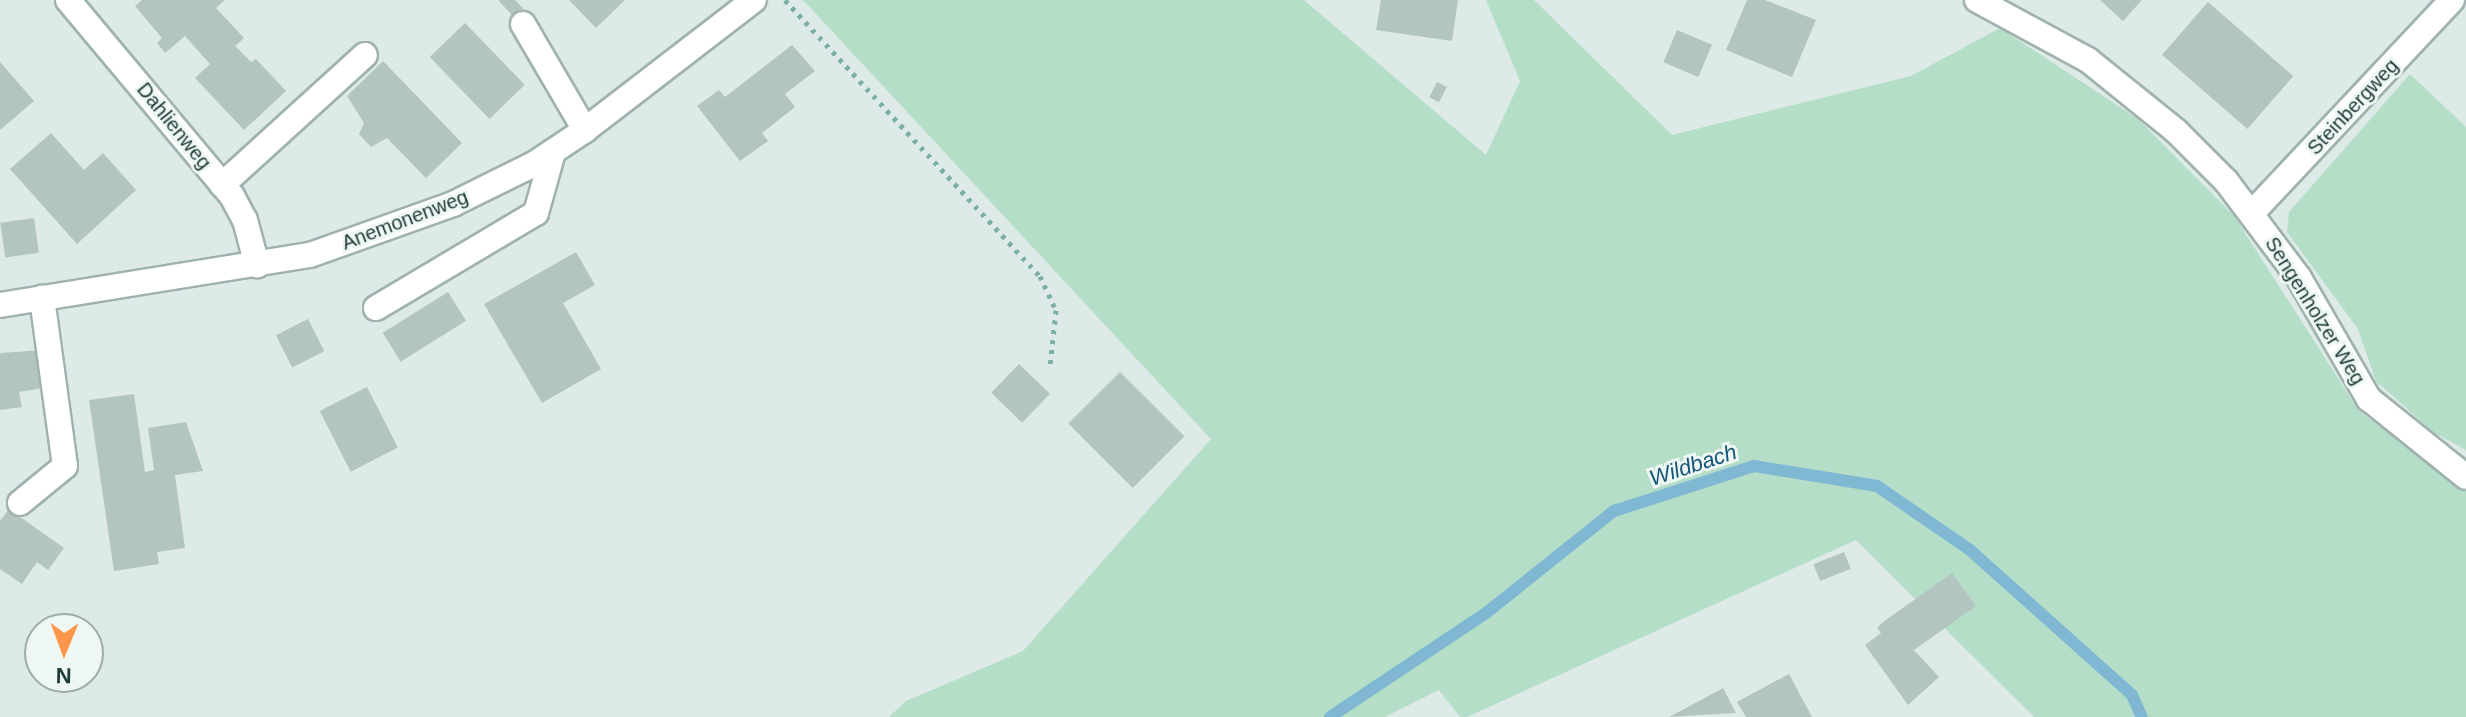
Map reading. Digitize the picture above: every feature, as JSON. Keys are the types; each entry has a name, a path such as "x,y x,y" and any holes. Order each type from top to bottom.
{"street":[{"name":"Dahlienweg","path":"68,0 222,185 245,220 257,265"},
{"name":"Anemonenweg","path":"0,305 310,255 453,204 553,152 754,0"},
{"name":"Sengenholzer Weg","path":"1977,0 2040,31 2133,94 2196,151 2252,213 2299,278 2369,399 2466,477"},
{"name":"Steinbergweg","path":"2252,213 2452,0"},
{"path":"523,24 585,130"},
{"path":"222,185 365,55"},
{"path":"376,308 536,213 553,152"},
{"path":"20,503 65,466 42,298"}],"path":[{"path":"785,0 1040,276 1056,310 1050,366"}],"green space":[{"path":"803,0 1304,0 1486,155 1520,81 1486,0 1534,0 1672,135 1911,76 2000,28 2138,119 2234,216 2359,411 2466,491 2466,717 2034,717 1856,540 1467,717 1460,717 1439,690 1385,717 889,717 906,701 1023,651 1211,439"},
{"path":"2410,74 2466,127 2466,450 2433,432 2376,381 2358,329 2287,232 2289,212"}],"building":[{"path":"142,0 225,0 216,8 244,38 235,46 251,62 256,59 286,91 244,130 195,78 210,64 185,36 165,53 157,43 162,38 135,6"},
{"path":"498,0 515,0 523,8 514,17"},
{"path":"569,0 625,0 596,28"},
{"path":"1381,0 1458,0 1452,41 1376,30"},
{"path":"1747,0 1765,0 1816,20 1792,77 1726,50"},
{"path":"2100,0 2142,0 2123,21"},
{"path":"2208,2 2293,76 2247,129 2162,55"},
{"path":"465,23 525,85 489,119 430,57"},
{"path":"1677,30 1712,45 1698,77 1663,62"},
{"path":"792,45 815,71 785,94 795,107 762,133 768,141 740,161 697,106 719,90 725,97"},
{"path":"383,61 462,143 426,178 387,138 371,147 359,134 364,123 347,96"},
{"path":"0,62 34,101 0,130"},
{"path":"1437,82 1447,87 1439,102 1429,97"},
{"path":"51,133 84,170 103,153 136,190 77,244 10,169"},
{"path":"34,218 39,253 5,257 0,223"},
{"path":"576,252 595,285 563,303 601,369 542,403 484,304"},
{"path":"448,292 466,321 401,362 383,333"},
{"path":"308,319 324,351 292,367 276,335"},
{"path":"44,350 49,387 19,392 22,407 0,410 0,353"},
{"path":"1019,364 1050,394 1022,423 991,393"},
{"path":"1120,372 1184,436 1133,488 1068,424"},
{"path":"367,387 398,448 351,472 320,411"},
{"path":"134,394 145,472 154,470 148,428 186,422 203,471 175,475 185,548 157,552 159,564 114,571 89,400"},
{"path":"9,509 64,548 48,570 37,562 22,584 0,569 0,521"},
{"path":"1844,552 1851,569 1820,581 1813,564"},
{"path":"1952,573 1976,606 1914,650 1939,677 1908,705 1865,645 1881,633 1877,628 1883,622"},
{"path":"1789,674 1812,717 1746,717 1737,702"},
{"path":"1723,688 1736,713 1669,717 1701,700"}],"waterway":[{"name":"Wildbach","path":"1330,717 1486,613 1614,511 1754,466 1877,486 1970,550 2132,695 2142,717"}]}
